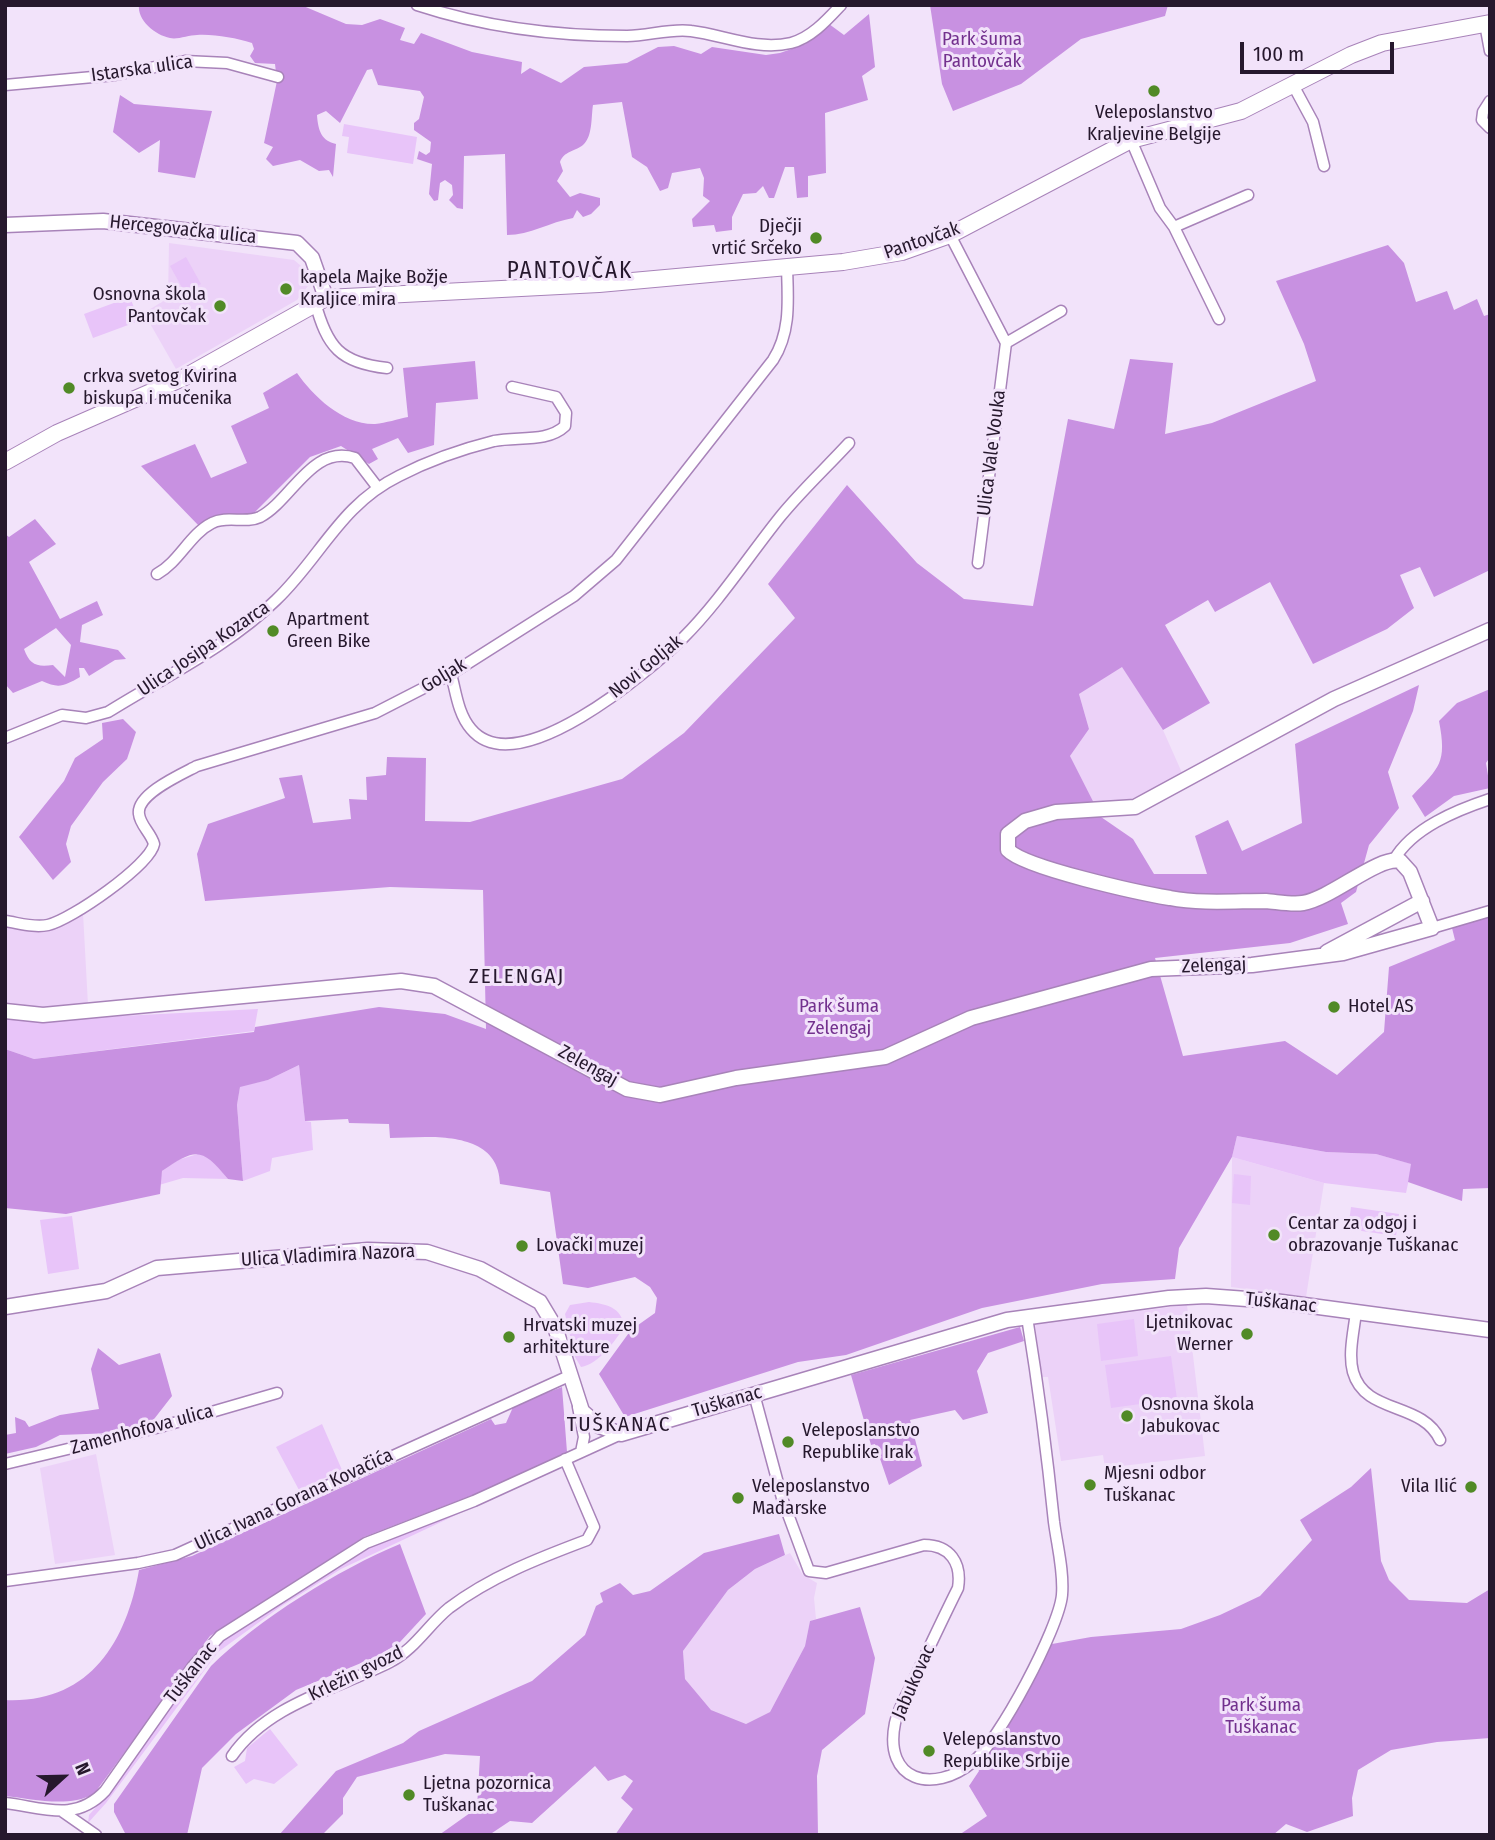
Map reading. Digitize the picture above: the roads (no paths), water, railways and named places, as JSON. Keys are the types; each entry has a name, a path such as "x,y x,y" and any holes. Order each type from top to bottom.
{"main road":[{"name":"Pantovčak","path":"5,462 57,433 183,378 320,300 551,288 787,268 867,259 902,252 950,235 1131,140 1165,128 1241,111 1351,55 1382,43 1487,23"}],"street":[{"path":"417,5 538,31 630,36 689,30 732,41 771,45 791,43 809,35 841,5"},
{"path":"1487,23 1490,51"},
{"name":"Istarska ulica","path":"5,85 115,75 185,61 227,63 278,77"},
{"path":"1293,85 1313,122 1324,166"},
{"path":"1490,102 1483,112 1482,120 1490,128"},
{"path":"1131,140 1160,208 1174,227 1219,319"},
{"path":"1174,227 1248,195"},
{"name":"Hercegovačka ulica","path":"5,225 103,221 297,243 312,258 320,300"},
{"path":"950,235 1006,343 1060,311"},
{"name":"Goljak","path":"5,921 33,926 61,921 94,900 145,859 153,850 154,844 142,823 139,806 143,799 174,778 197,766 375,713 451,674 574,596 616,561 734,413 780,348 788,315 787,268"},
{"path":"320,300 322,329 341,356 363,366 387,368"},
{"name":"Ulica Vale Vouka","path":"978,563 1006,343"},
{"name":"Ulica Josipa Kozarca","path":"5,738 62,715 86,718 108,712 232,635 275,601 346,514 378,488 423,465 485,444 537,438 558,432 565,426 566,413 556,397 512,387"},
{"name":"Novi Goljak","path":"451,674 461,712 472,730 497,744 532,742 566,725 656,664 686,635 782,514 849,443"},
{"path":"157,573 212,523 256,518 272,509 322,460 341,455 355,458 378,488"},
{"path":"1490,630 1334,699 1135,807 1056,812 1025,821 1008,834 1006,842 1014,856 1042,868 1171,898 1301,903 1341,889 1382,863 1394,860 1417,835 1461,808 1490,799"},
{"path":"1394,860 1404,864 1410,872 1432,928 1490,911"},
{"path":"1321,956 1422,901"},
{"name":"Zelengaj","path":"5,1011 43,1015 401,981 434,986 627,1088 660,1095 736,1078 885,1057 971,1018 1152,969 1252,965 1321,956 1432,928"},
{"name":"Ulica Vladimira Nazora","path":"5,1307 106,1291 157,1268 368,1250 427,1252 480,1269 540,1302 555,1327 576,1401 584,1437 581,1452"},
{"name":"Tuškanac","path":"63,1812 82,1808 104,1791 192,1666 220,1636 366,1543 474,1500 621,1434 1027,1317 1206,1296 1490,1330"},
{"path":"1356,1312 1352,1370 1358,1383 1381,1403 1431,1424 1440,1440"},
{"name":"Jabukovac","path":"754,1394 782,1498 809,1571 826,1573 924,1545 938,1545 948,1551 957,1563 960,1574 958,1588 895,1722 895,1759 914,1779 937,1779 971,1764 998,1732 1051,1631 1062,1596 1046,1447 1027,1317"},
{"name":"Ulica Ivana Gorana Kovačića","path":"5,1581 138,1563 174,1555 569,1376"},
{"name":"Zamenhofova ulica","path":"5,1464 160,1427 277,1393"},
{"path":"576,1401 591,1420 621,1434"},
{"name":"Krležin gvozd","path":"232,1756 267,1723 304,1698 391,1661 409,1650 433,1622 472,1594 516,1568 587,1540 594,1527 565,1459"},
{"path":"5,1803 63,1812 96,1835"}],"place":[{"name":"Veleposlanstvo Kraljevine Belgije","path":"1154,91"},
{"name":"Dječji vrtić Srčeko","path":"816,238"},
{"name":"kapela Majke Božje Kraljice mira","path":"286,289"},
{"name":"Osnovna škola Pantovčak","path":"220,306"},
{"name":"crkva svetog Kvirina biskupa i mučenika","path":"69,388"},
{"name":"Apartment Green Bike","path":"273,631"},
{"name":"Hotel AS","path":"1334,1007"},
{"name":"Centar za odgoj i obrazovanje Tuškanac","path":"1274,1235"},
{"name":"Lovački muzej","path":"522,1246"},
{"name":"Ljetnikovac Werner","path":"1247,1334"},
{"name":"Hrvatski muzej arhitekture","path":"509,1337"},
{"name":"Osnovna škola Jabukovac","path":"1127,1416"},
{"name":"Veleposlanstvo Republike Irak","path":"788,1442"},
{"name":"Mjesni odbor Tuškanac","path":"1090,1485"},
{"name":"Vila Ilić","path":"1471,1487"},
{"name":"Veleposlanstvo Mađarske","path":"738,1498"},
{"name":"Veleposlanstvo Republike Srbije","path":"929,1751"},
{"name":"Ljetna pozornica Tuškanac","path":"409,1795"}],"district":[{"name":"PANTOVČAK","path":"570,272"},
{"name":"ZELENGAJ","path":"517,977"},
{"name":"TUŠKANAC","path":"619,1425"}],"park label":[{"name":"Park šuma Pantovčak","path":"982,51"},
{"name":"Park šuma Zelengaj","path":"839,1018"},
{"name":"Park šuma Tuškanac","path":"1261,1717"}]}
